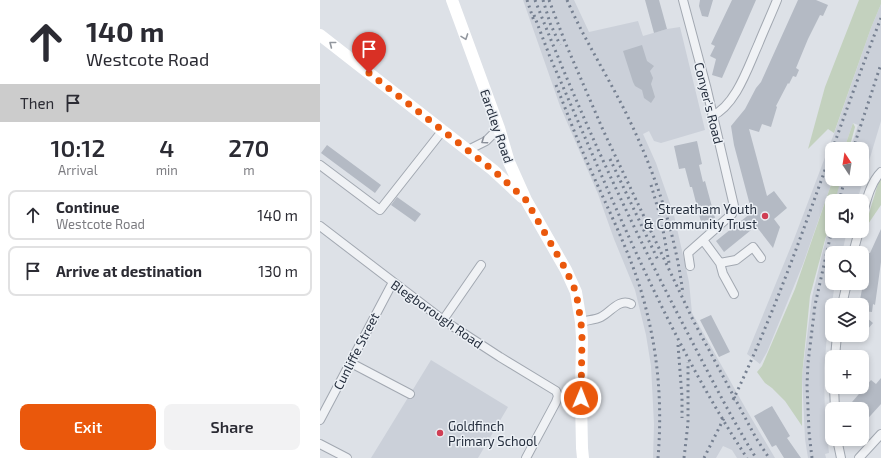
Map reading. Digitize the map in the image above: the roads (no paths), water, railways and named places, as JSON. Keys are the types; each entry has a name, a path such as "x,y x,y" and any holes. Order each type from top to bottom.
{"street":[{"name":"Eardley Road","path":"452,0 509,162 526,200 566,270 576,292 582,338 581,398 583,458"},
{"name":"Conyer's Road","path":"683,0 734,206 732,214 702,240"},
{"path":"712,116 719,113 726,106 743,81 777,0"},
{"path":"320,35 493,170 526,200"},
{"path":"468,150 486,141 498,128"},
{"path":"320,165 380,210 443,130"},
{"path":"869,194 874,181 881,172"},
{"name":"Blegborough Road","path":"320,226 443,320 556,391 558,396 526,458"},
{"path":"690,266 688,253 702,240 720,263 723,274 734,294"},
{"path":"720,263 736,260 753,247 761,258"},
{"path":"443,320 481,265"},
{"name":"Cunliffe Street","path":"320,420 393,282"},
{"path":"581,322 599,318 621,302 631,304"},
{"path":"351,363 410,394"},
{"path":"859,458 881,434"},
{"path":"320,444 346,458"},
{"path":"838,446 841,458"}],"railway":[{"path":"527,0 534,21"},
{"path":"535,0 587,125 644,247 719,394 756,458"},
{"path":"543,0 550,23 560,45"},
{"path":"549,0 565,42 603,130 693,320 756,438 769,458"},
{"path":"567,0 626,113 646,156 669,224 675,247 683,294"},
{"path":"534,15 550,57 617,211 664,312 717,410 747,458"},
{"path":"733,400 793,259 881,18"},
{"path":"855,142 881,64"},
{"path":"556,85 583,152 630,260 642,295 651,331 657,367 660,421 658,458"},
{"path":"610,159 658,260"},
{"path":"651,185 661,219 669,263"},
{"path":"841,194 843,186"},
{"path":"812,458 809,432 807,385 808,363 815,305 830,238"},
{"path":"678,345 682,418"},
{"path":"684,458 688,423 688,362"},
{"path":"704,458 725,416"}],"place":[{"name":"Streatham Youth & Community Trust","path":"765,216"},
{"name":"Goldfinch Primary School","path":"440,433"}]}
